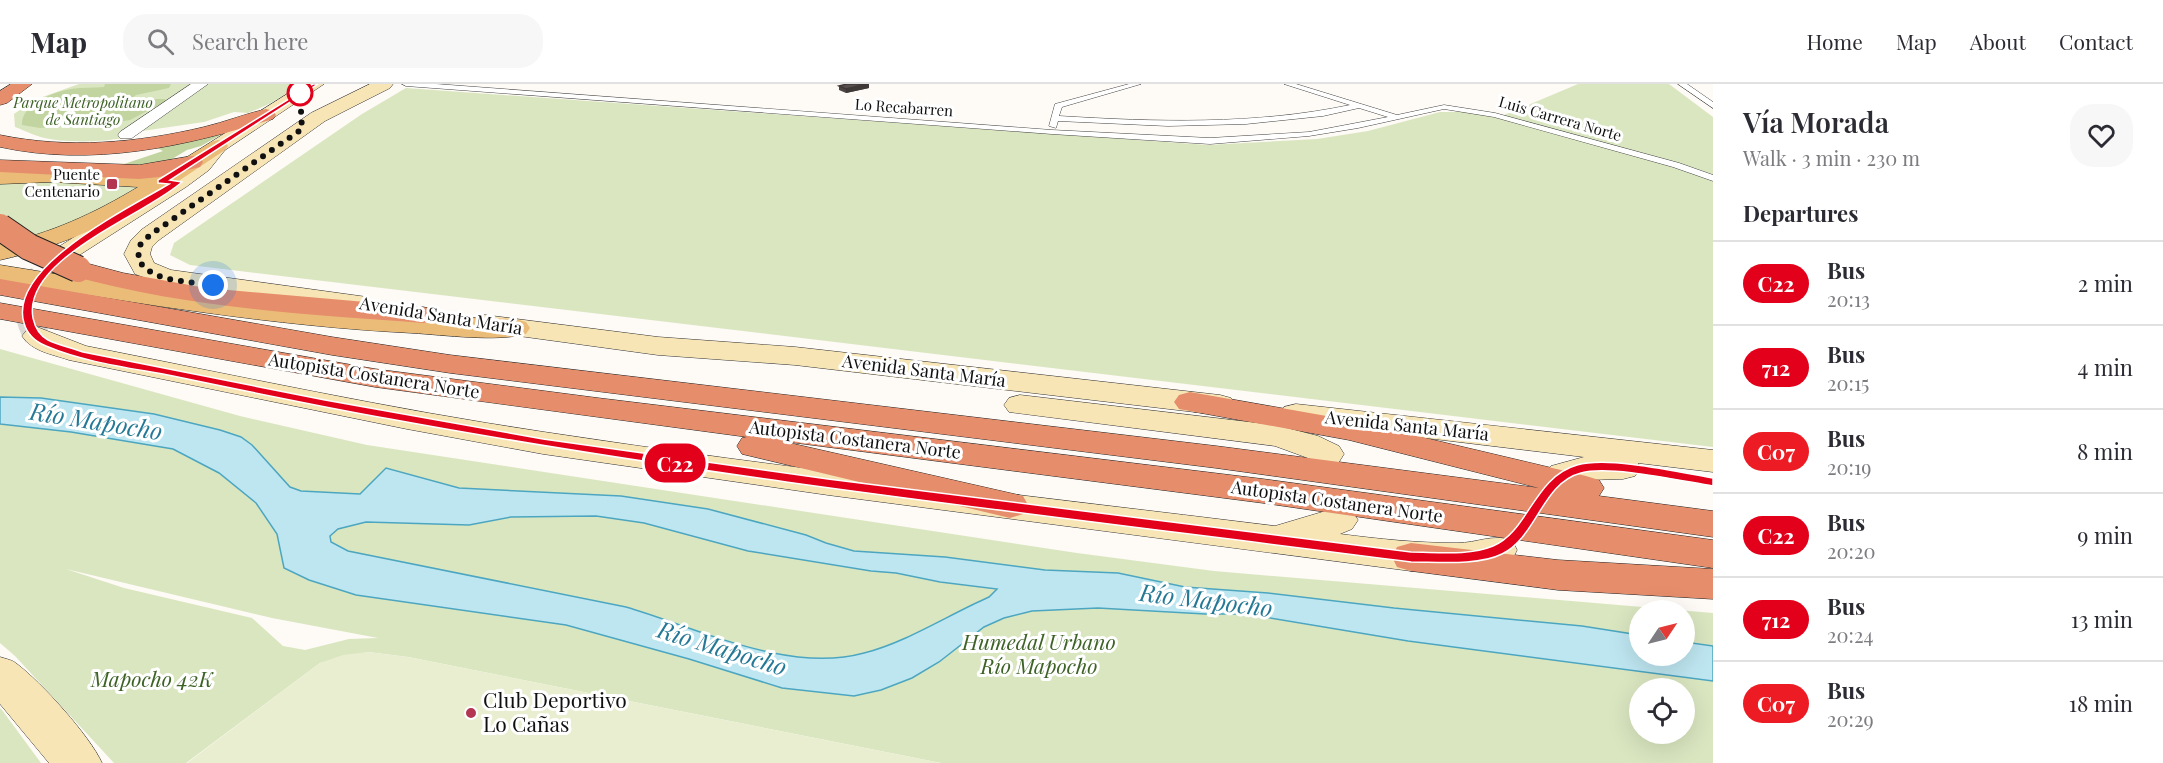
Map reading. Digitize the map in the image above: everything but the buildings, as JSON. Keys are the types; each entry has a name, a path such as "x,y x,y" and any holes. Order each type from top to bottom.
{"highway":[{"path":"0,90 11,84"},
{"path":"0,99 24,84"},
{"path":"0,141 51,149 119,146 204,133 266,115"},
{"path":"0,166 139,172 192,162"},
{"path":"0,228 29,248 125,282 203,295 423,315"},
{"name":"Autopista Costanera Norte","path":"0,288 332,346 450,364 1216,457 1713,524"},
{"name":"Autopista Costanera Norte","path":"0,313 38,327 375,378 1251,490 1713,554"},
{"path":"1190,402 1349,430 1713,519"},
{"path":"598,408 676,429 1010,505"},
{"path":"1411,557 1510,571 1713,584"}],"main road":[{"path":"70,263 92,234 170,182 192,162 315,84"},
{"path":"0,177 53,176 170,182 213,181 237,176 318,117 384,84"},
{"path":"287,101 326,96 338,98 343,103"},
{"path":"0,252 38,244 74,232 201,165 218,146"},
{"name":"Avenida Santa María","path":"237,176 144,240 137,254 140,263 150,272 165,278 658,346 795,356 1713,461"},
{"path":"0,273 171,301 267,313 430,326 516,328"},
{"path":"38,327 44,342 80,354 296,398 509,437 761,474 1411,557 1466,557 1498,550"},
{"path":"658,346 926,392 1275,436 1306,444 1328,454"},
{"path":"1563,474 1579,468 1621,468 1713,482"},
{"path":"1257,537 1302,532 1339,520"},
{"path":"0,675 27,702 78,763"}],"street":[{"path":"126,135 201,84"}],"lane":[{"name":"Lo Recabarren","path":"406,84 1052,132 1210,141 1309,134 1398,117"},
{"path":"1052,132 1058,106 1137,84"},
{"path":"1288,84 1398,117"},
{"path":"1682,84 1713,106"},
{"path":"1054,118 1135,122 1257,120 1300,117 1359,106"},
{"name":"Luis Carrera Norte","path":"1398,117 1444,107 1467,108 1676,165 1713,178"}],"green space":[{"name":"Parque Metropolitano de Santiago","path":"79,84 303,84 269,104 248,113 234,112 204,122 142,131 111,140 59,140 41,137 15,127 14,114 34,100"},
{"path":"105,84 171,84 169,88 136,95 131,99 165,99 166,101 130,120 40,128 22,125 23,118 32,105 47,96 71,89 104,87"},
{"path":"1578,84 1669,84 1713,117 1713,447 190,265 170,255 174,243 362,114 406,88 1208,145 1317,139 1368,131 1440,112 1466,112 1497,118"},
{"path":"224,133 201,146 187,150 162,165 121,165 163,151 157,148"},
{"path":"25,178 137,187 86,221 0,248 0,180"},
{"name":"Humedal Urbano Río Mapocho","path":"0,349 240,416 367,445 1077,553 1214,571 1629,606 1629,666 1695,666 1695,612 1713,613 1713,763 941,763 408,657 368,652 320,663 186,763 114,763 15,656 0,643","holes":["66,569 272,618 378,638 349,639 305,650 283,646 252,618 124,588"]},
{"name":"Club Deportivo Lo Cañas","path":"368,652 408,657 941,763 187,763 320,663 343,655"},
{"path":"0,708 2,710 41,763 0,763"}],"water":[{"name":"Río Mapocho","path":"0,397 41,398 154,414 220,430 241,437 252,445 290,487 301,491 360,494 386,468 459,488 621,496 708,509 806,535 854,551 945,557 1045,570 1118,573 1185,587 1268,593 1582,626 1629,633 1629,666 1695,666 1695,643 1713,646 1713,681 1408,641 1246,614 1098,608 1032,611 1004,618 984,627 939,662 912,678 881,690 854,696 782,688 689,659 566,625 356,595 309,580 284,568 277,534 256,503 219,473 173,449 71,432 0,424","holes":["596,516 644,523 748,551 997,589 989,597 880,648 835,658 805,658 744,646 626,607 348,551 331,542 330,536 338,529 366,522 469,525 511,517"]}],"tunnel":[{"path":"37,336 28,312 31,292 43,274 61,256"}],"bus line":[{"name":"C22","path":"315,84 161,182 178,182 92,234 61,256 41,277 28,297 26,318 37,336 44,342 80,354 325,404 543,443 940,498 1411,557 1466,557 1489,554 1498,550 1509,543 1519,532 1550,486 1563,474 1579,468 1621,468 1713,482"}],"place":[{"name":"Puente Centenario","path":"112,184"},
{"name":"Club Deportivo Lo Cañas","path":"471,713"}],"route":[{"path":"213,285 165,278 150,272 138,259 140,245 150,235 302,129 300,93"}],"park label":[{"name":"Mapocho 42K","path":"152,680"}]}
